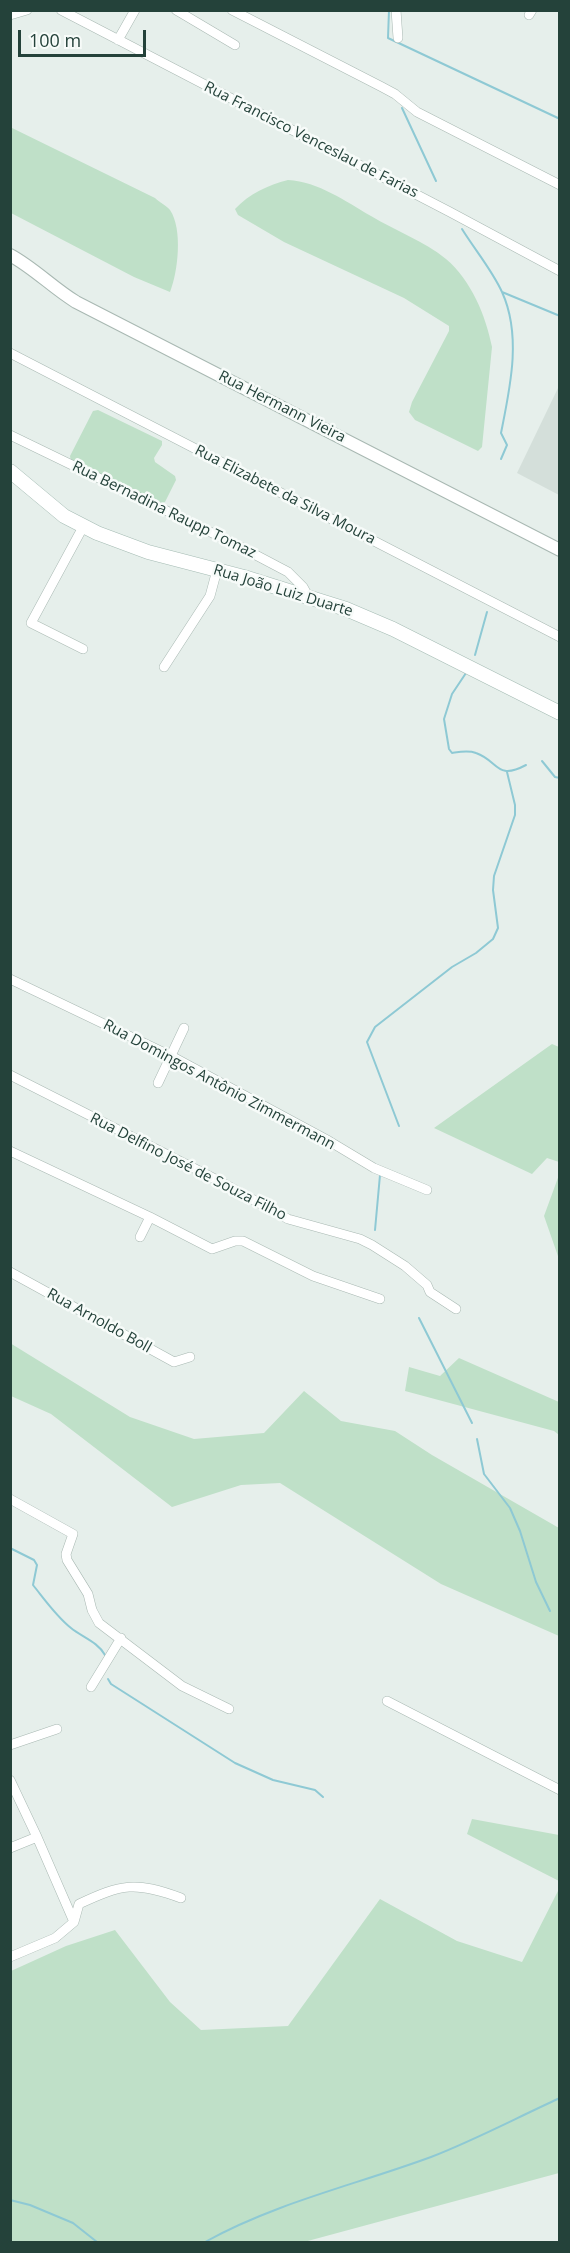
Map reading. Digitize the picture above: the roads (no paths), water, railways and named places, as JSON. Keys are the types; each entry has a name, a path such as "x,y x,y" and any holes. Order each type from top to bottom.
{"main road":[{"name":"Rua João Luiz Duarte","path":"10,471 58,512 83,527 140,550 308,596 380,623 560,713"}],"street":[{"path":"10,15 27,10"},
{"name":"Rua Francisco Venceslau de Farias","path":"61,10 450,212 560,272"},
{"path":"118,40 135,10"},
{"path":"176,10 235,45"},
{"path":"232,10 382,87 417,112 560,185"},
{"path":"396,10 398,38"},
{"name":"Rua Hermann Vieira","path":"10,255 39,274 56,290 76,302 560,550"},
{"name":"Rua Elizabete da Silva Moura","path":"10,353 560,636"},
{"name":"Rua Bernadina Raupp Tomaz","path":"10,435 288,572 303,587 308,596"},
{"path":"83,527 31,623 83,649"},
{"path":"164,667 210,596 217,570"},
{"name":"Rua Domingos Antônio Zimmermann","path":"10,979 171,1056 329,1141 374,1168 428,1190"},
{"path":"158,1083 184,1028"},
{"name":"Rua Delfino José de Souza Filho","path":"10,1075 223,1183 288,1219 360,1239 372,1245 405,1266 427,1285 430,1292 456,1309"},
{"path":"10,1151 150,1216 212,1249 220,1248 235,1240 243,1241 319,1279 380,1299"},
{"path":"140,1237 150,1216"},
{"name":"Rua Arnoldo Boll","path":"10,1272 174,1362 190,1357"},
{"path":"10,1499 73,1534 66,1554 71,1568 88,1594 95,1618 182,1686 229,1709"},
{"path":"91,1687 121,1638"},
{"path":"387,1701 560,1790"},
{"path":"10,1745 57,1729"},
{"path":"10,1780 74,1922"},
{"path":"10,1848 37,1837"},
{"path":"10,1957 55,1938 74,1922 79,1904 108,1891 127,1887 151,1887 181,1898"}],"waterway":[{"path":"389,10 388,38 560,119"},
{"path":"402,108 436,181"},
{"path":"462,229 498,284 512,326 511,380 501,433 507,445 501,459"},
{"path":"502,292 560,316"},
{"path":"475,655 487,612"},
{"path":"466,673 452,694 444,719 449,749 452,753 467,751 484,756 503,770 509,771 526,765"},
{"path":"542,761 555,777 560,778"},
{"path":"399,1126 367,1042 375,1027 452,967 476,953 493,939 498,928 493,890 494,876 515,815 515,805 507,772"},
{"path":"375,1230 380,1175"},
{"path":"419,1318 472,1423"},
{"path":"477,1439 484,1474 510,1508 520,1531 536,1582 550,1611"},
{"path":"10,1548 34,1560 37,1565 33,1585 66,1623 94,1643 105,1655"},
{"path":"108,1679 111,1684 235,1763 273,1780 315,1790 323,1797"},
{"path":"205,2242 287,2205 431,2157 560,2098"},
{"path":"10,2200 30,2205 73,2223 97,2242"}]}
